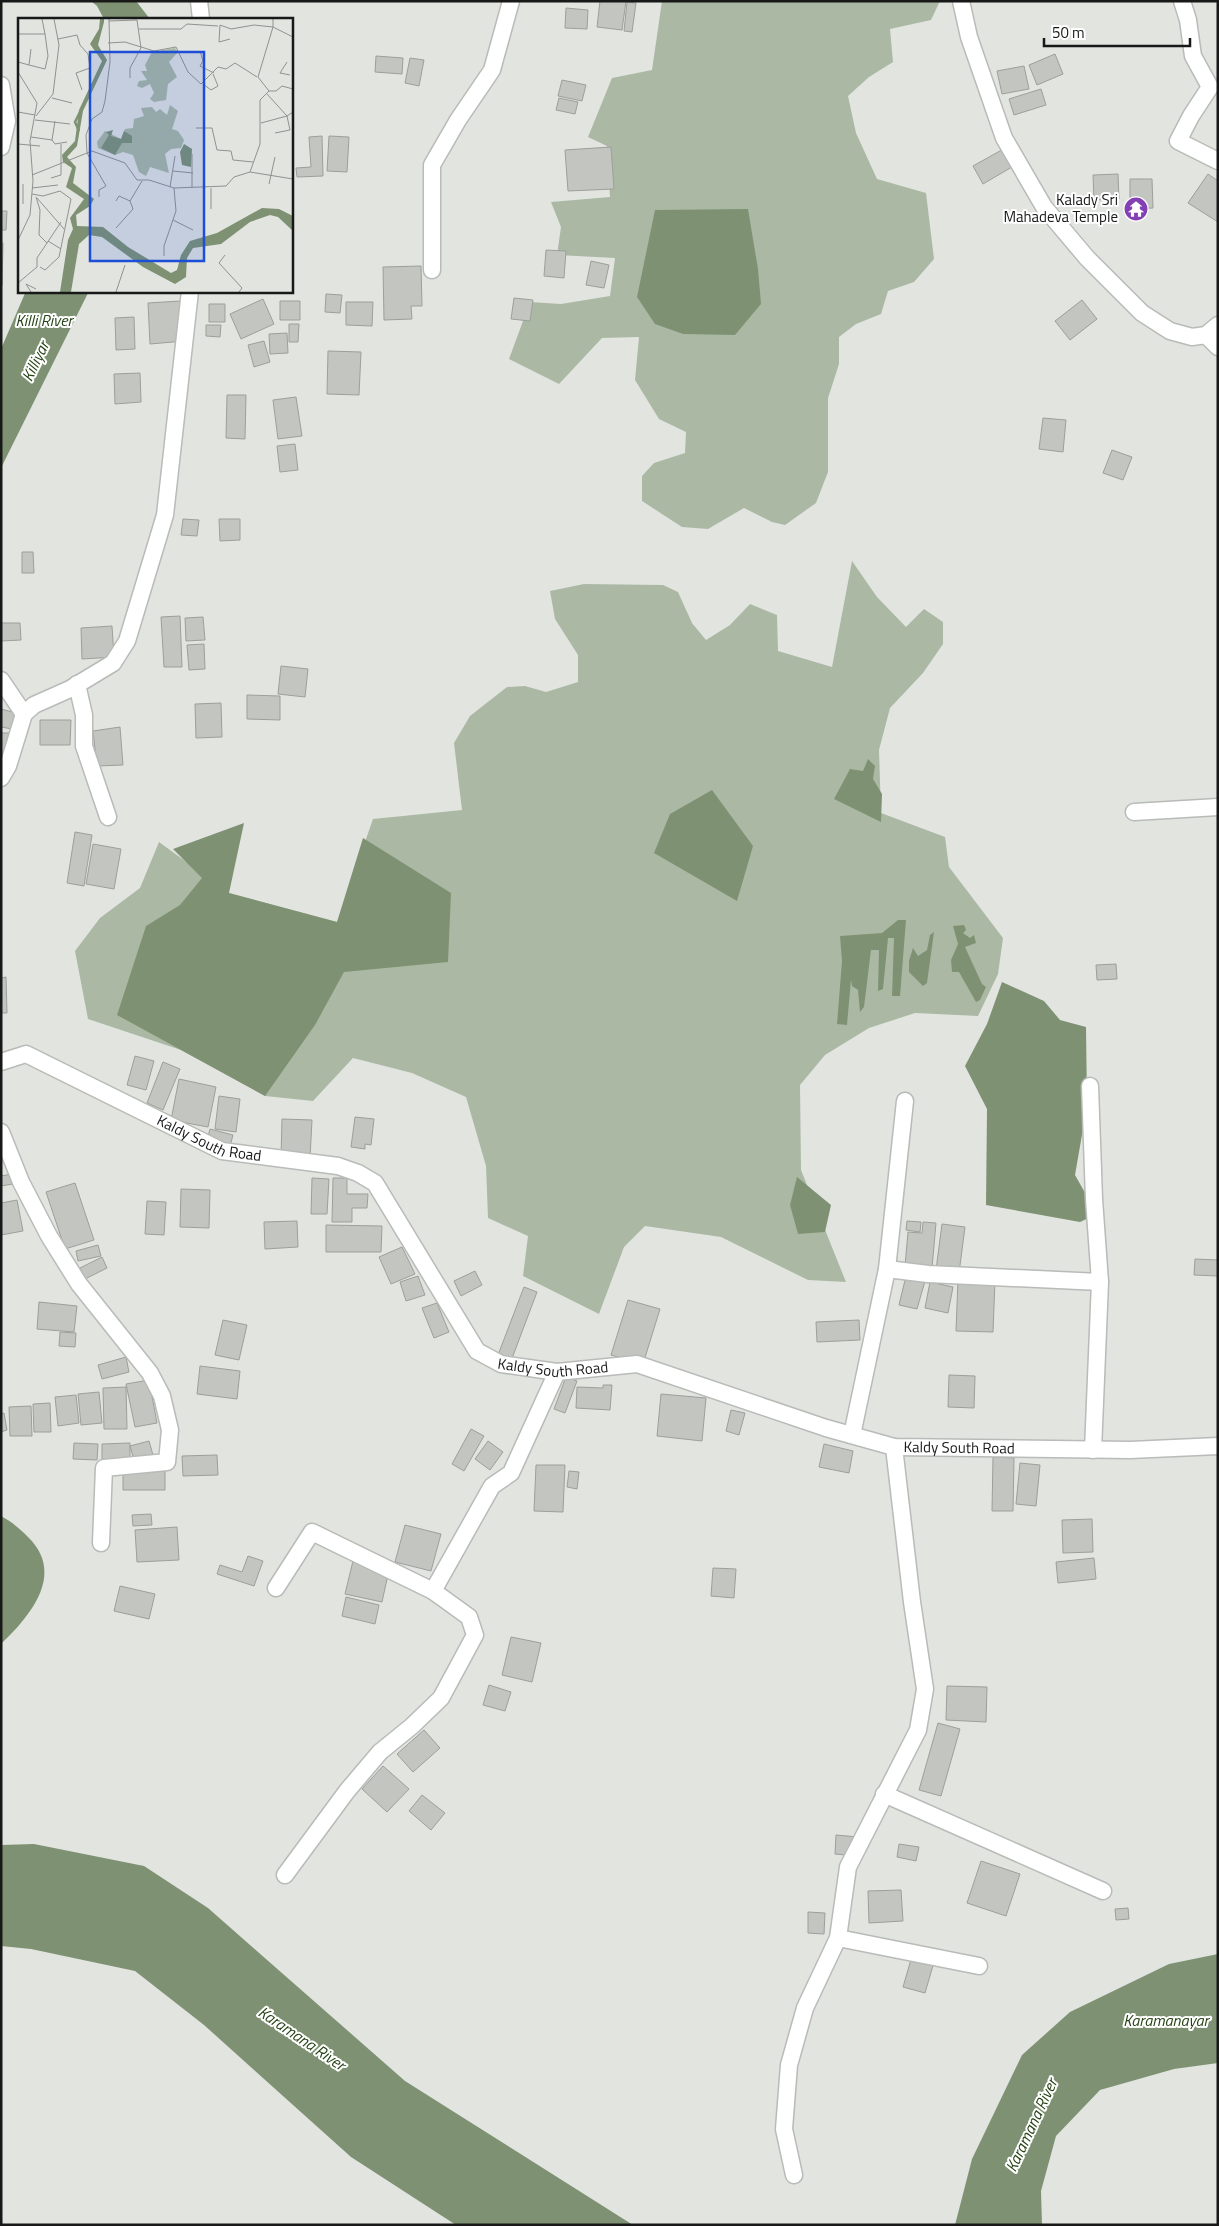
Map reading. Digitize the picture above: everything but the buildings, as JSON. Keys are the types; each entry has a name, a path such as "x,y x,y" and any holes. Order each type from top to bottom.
{"street":[{"path":"199,1 202,18"},
{"path":"432,270 432,165 458,120 492,70 511,1"},
{"path":"961,1 969,37 1004,138 1044,207 1087,258 1142,313 1170,331 1192,337 1212,330 1218,347"},
{"path":"1182,1 1188,20 1193,56 1210,87 1191,116 1178,142 1218,161"},
{"path":"1,85 7,121 1,147"},
{"path":"1,778 8,766 24,714 34,705 70,689 113,663 127,641 165,515 190,292"},
{"path":"1,680 24,714"},
{"path":"77,684 84,714 84,746 108,817"},
{"path":"1134,812 1218,807"},
{"name":"Kaldy South Road","path":"1,1062 26,1054 222,1151 338,1166 375,1182 477,1351 501,1364 557,1372 637,1364 894,1447 1093,1450 1218,1446"},
{"path":"1090,1086 1094,1199 1100,1282 1093,1450"},
{"path":"852,1435 887,1268 905,1101"},
{"path":"1,1132 21,1182 48,1236 79,1284 150,1373 164,1405 170,1430 167,1462 104,1468 101,1543"},
{"path":"887,1268 928,1274 1100,1282"},
{"path":"433,1591 492,1486 511,1473 557,1372"},
{"path":"794,2175 784,2129 789,2065 805,2008 838,1938 848,1867 918,1730 926,1689 912,1602 894,1447"},
{"path":"276,1588 312,1532 433,1591 469,1617 475,1635 441,1698 412,1726 380,1752 347,1791 285,1875"},
{"path":"884,1794 1103,1891"},
{"path":"838,1938 979,1966"}],"shaded area":[{"path":"662,1 940,1 931,20 890,29 893,62 869,77 848,96 856,133 877,179 926,193 934,259 914,282 888,291 881,314 856,324 839,337 839,364 828,398 828,472 816,503 785,525 772,522 744,508 708,529 682,527 642,501 642,476 654,463 685,453 686,432 659,419 635,380 639,337 602,338 559,384 509,359 530,302 561,304 610,296 615,258 557,255 561,227 551,202 610,197 607,146 588,137 612,78 652,70"},
{"path":"852,561 877,597 906,627 924,609 943,622 943,644 923,673 890,708 879,750 881,813 945,837 949,867 1003,938 998,974 978,1016 915,1013 869,1028 825,1055 800,1085 801,1170 846,1282 808,1280 721,1237 645,1226 624,1247 599,1314 523,1276 528,1236 488,1218 486,1166 466,1097 412,1073 353,1058 313,1101 265,1096 181,1050 88,1019 75,951 100,918 140,888 159,842 229,893 337,922 373,819 462,810 454,743 470,716 507,687 525,686 546,692 578,682 578,655 555,619 550,591 584,584 663,585 678,592 692,623 706,640 730,625 750,604 777,615 778,651 832,667"}],"water":[{"path":"91,1 136,1 149,18 103,18 97,6"},
{"path":"748,209 758,269 761,304 735,335 683,334 655,324 637,297 655,210"},
{"name":"Killi River","path":"26,292 89,292 1,468 1,349"},
{"path":"868,759 875,766 873,779 882,794 881,822 834,799 850,769 863,771"},
{"path":"712,790 753,846 737,901 654,853 670,814"},
{"path":"244,823 229,893 337,922 363,838 451,893 448,962 344,972 315,1025 265,1096 117,1015 146,926 180,905 202,878 173,849"},
{"path":"898,920 906,920 900,996 892,996 894,938 888,938 883,989 878,991 879,950 871,950 864,1007 860,1012 858,990 852,986 851,980 847,1025 837,1024 842,961 840,936 882,933"},
{"path":"964,925 966,930 963,933 970,938 974,935 976,943 965,947 982,984 986,987 980,1000 976,1002 959,972 952,972 951,960 958,944 953,926"},
{"path":"934,932 927,983 923,986 909,972 909,961 913,948 918,956 927,950 930,935"},
{"path":"1002,982 1044,1001 1060,1020 1086,1027 1087,1106 1075,1175 1097,1214 1080,1222 986,1205 987,1109 965,1066 987,1024"},
{"path":"797,1177 831,1205 825,1232 798,1234 790,1205"},
{"path":"1,1516 15,1525 39,1551 44,1565 44,1580 40,1594 32,1608 23,1621 1,1644"},
{"name":"Karamana River","path":"34,1844 144,1866 208,1908 405,2081 633,2225 456,2225 351,2157 204,2025 135,1971 31,1949 1,1946 1,1845"},
{"name":"Karamanayar","path":"1218,1954 1218,2063 1174,2069 1100,2090 1056,2136 1041,2191 1042,2225 955,2225 972,2159 1022,2055 1070,2012 1169,1964"}],"place":[{"name":"Kalady Sri Mahadeva Temple","path":"1136,209"}],"water label":[{"name":"Killiyar","path":"35,361"}]}
